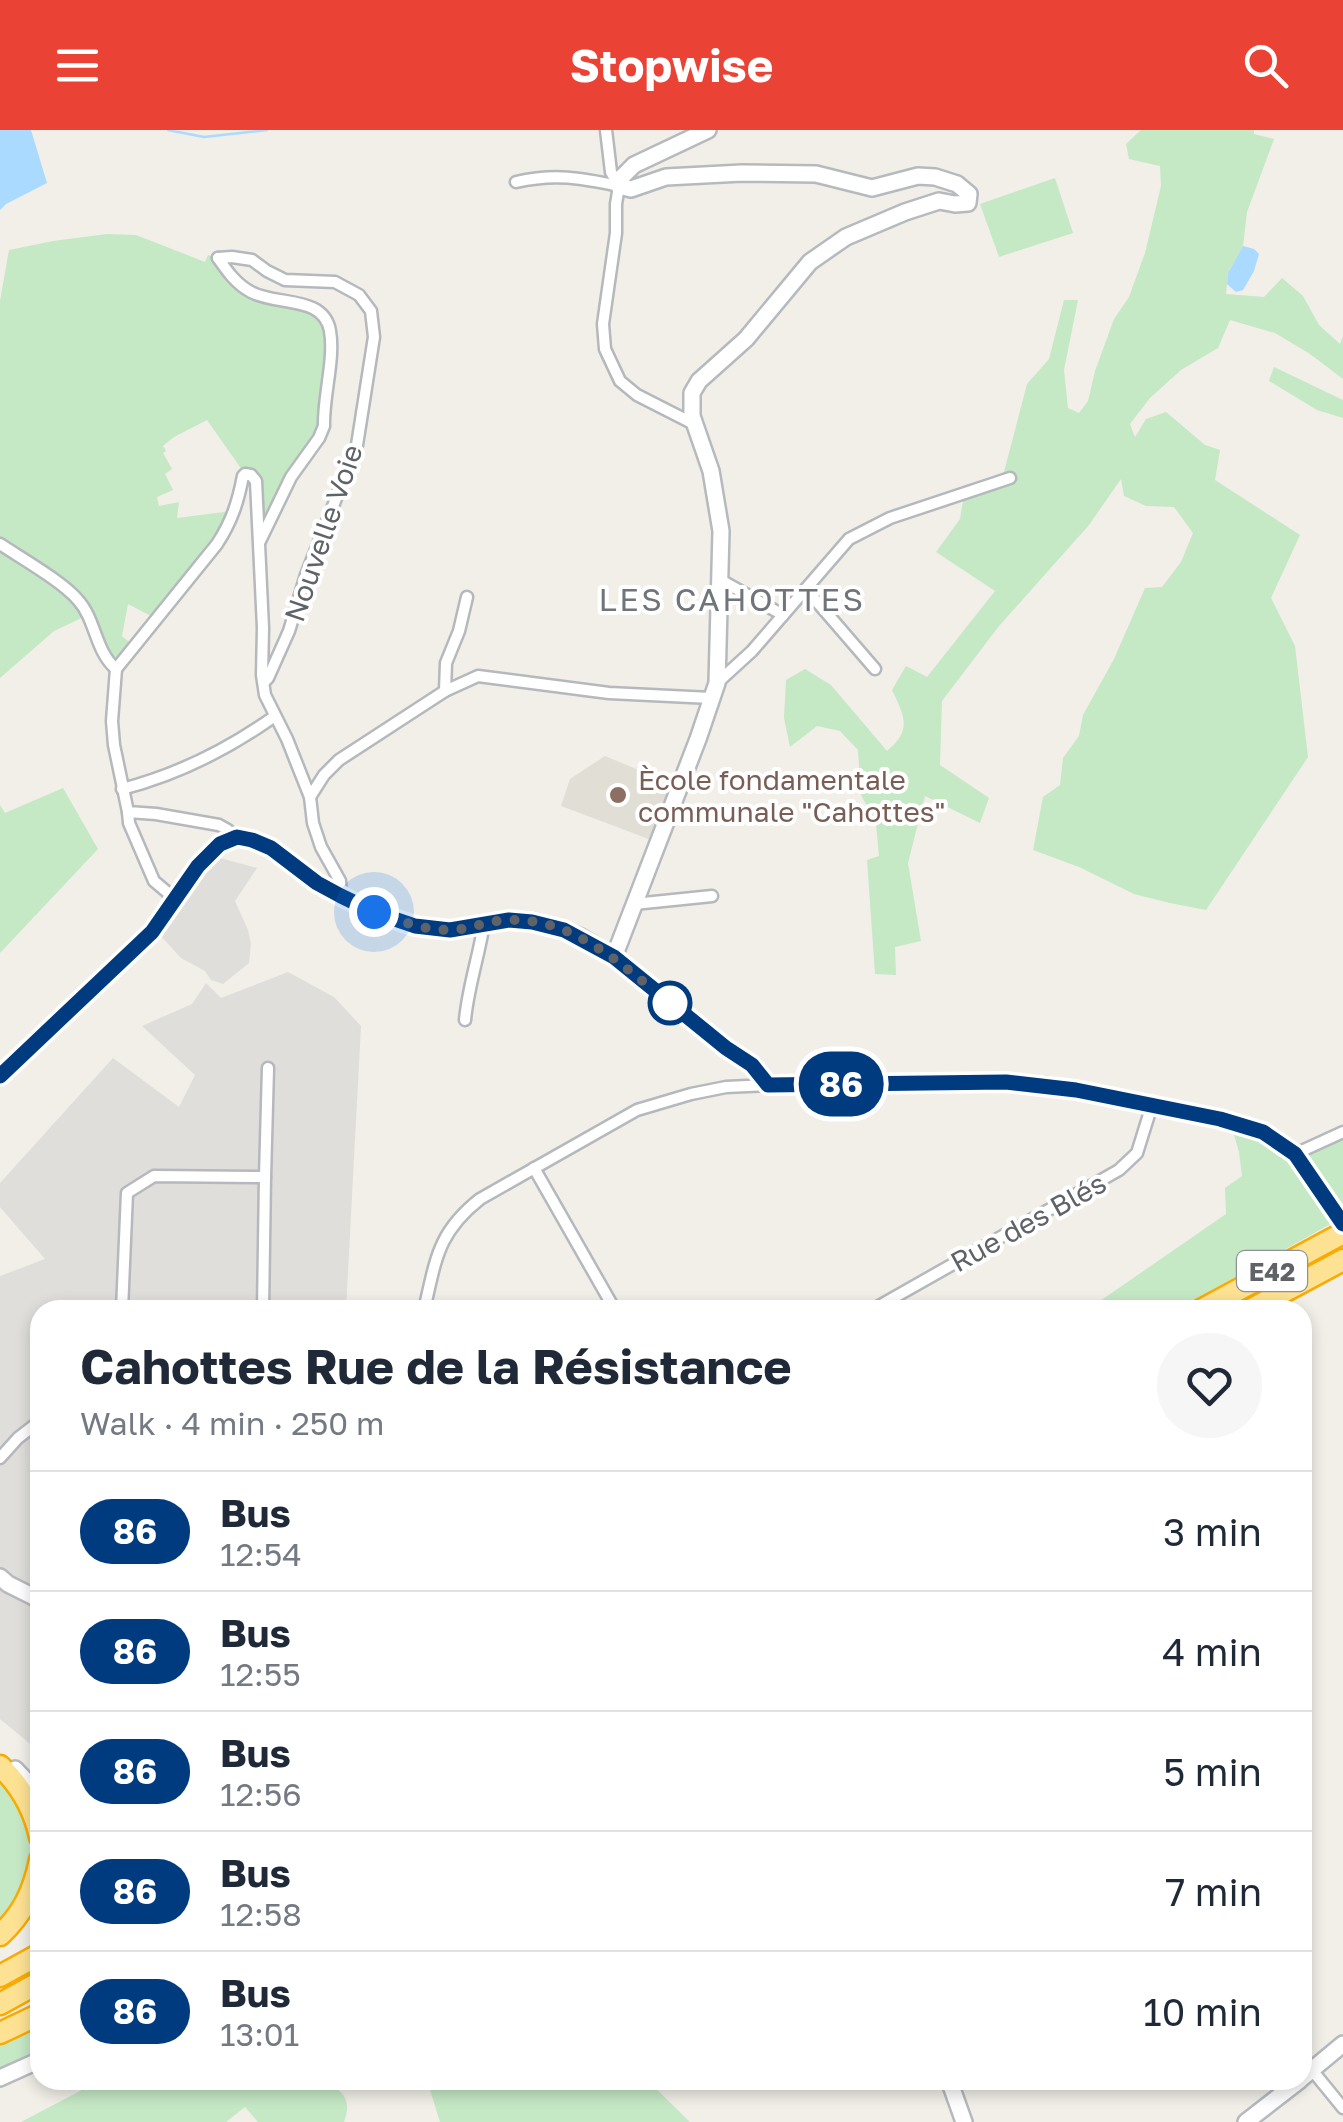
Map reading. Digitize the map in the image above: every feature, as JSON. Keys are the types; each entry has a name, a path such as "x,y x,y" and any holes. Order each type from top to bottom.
{"highway":[{"name":"E42","path":"1217,1300 1340,1223"},
{"name":"E42","path":"1269,1300 1343,1260"},
{"path":"0,1766 30,1804"},
{"path":"0,1937 30,1895"},
{"path":"0,1937 30,1917"},
{"path":"0,1976 30,1960"},
{"path":"0,2004 30,1988"},
{"path":"0,2033 30,2019"}],"street":[{"path":"606,130 612,172 619,186"},
{"path":"695,424 637,395 620,381 605,348 602,324 616,233 619,180 634,165 708,130"},
{"path":"516,182 545,176 631,188 666,177 816,174 872,188 918,176 935,176 970,194 968,203 939,201 846,237 810,262 746,339 692,393 690,402 710,471 721,531 714,691 614,957"},
{"name":"Nouvelle Voie","path":"259,542 291,477 324,426 331,335 326,317 314,308 251,292 232,278 218,258 232,256 252,260 285,280 335,282 358,294 372,311 374,337 356,445 306,575 290,630 264,682"},
{"path":"174,898 154,881 129,823 112,721 116,669 218,544 230,524 245,474 256,481 266,696 310,797 317,835 340,881 341,896"},
{"path":"310,797 339,760 445,691 478,676 609,693 714,691 856,534 890,518 1010,478"},
{"path":"0,544 79,601 103,654 116,669"},
{"path":"719,579 783,614"},
{"path":"806,589 875,669"},
{"path":"445,691 446,663 467,597"},
{"path":"122,789 199,760 275,716"},
{"path":"128,812 219,826 228,830 230,840"},
{"path":"0,1076 152,932 198,866 220,844 237,837 271,848 341,896 415,926 450,930 521,920 564,930 614,957 752,1065 768,1085"},
{"path":"634,904 712,896"},
{"path":"466,1020 484,923"},
{"path":"263,1300 268,1068"},
{"path":"427,1300 440,1249 452,1224 480,1199 637,1110 708,1090 768,1085 1006,1082 1152,1105 1263,1132 1295,1154 1340,1223"},
{"name":"Rue des Blés","path":"890,1300 1119,1170 1137,1153 1152,1105"},
{"path":"1295,1154 1343,1132"},
{"path":"534,1168 609,1300"},
{"path":"122,1300 127,1192 154,1176 265,1176"},
{"path":"0,1458 30,1428"},
{"path":"0,1577 30,1595"},
{"path":"0,1757 30,1784"},
{"path":"20,1774 30,1780"},
{"path":"1312,2070 1343,2044"},
{"path":"0,2078 30,2064"},
{"path":"1312,2082 1343,2108"},
{"path":"953,2090 964,2122"},
{"path":"961,2090 972,2122"},
{"path":"1246,2122 1287,2090"}],"shaded area":[{"name":"Ècole fondamentale communale \"Cahottes\"","path":"605,756 675,785 654,841 561,806 570,779"},
{"path":"220,858 257,868 235,901 248,930 249,963 223,984 181,958 158,933 201,873"},
{"path":"288,972 334,997 361,1026 347,1300 30,1300 30,1744 0,1719 0,1276 45,1259 0,1207 0,1183 113,1058 179,1107 195,1075 142,1026 192,1004 206,983 221,998"}],"green space":[{"path":"1141,130 1254,130 1254,134 1274,139 1247,212 1243,246 1228,273 1226,294 1264,297 1282,278 1303,296 1319,325 1340,344 1343,336 1343,379 1275,333 1230,320 1218,348 1181,370 1150,398 1130,424 1135,437 1146,419 1166,412 1205,445 1220,450 1215,480 1300,535 1271,598 1295,646 1308,757 1206,910 1134,894 1033,850 1043,797 1060,785 1063,758 1079,736 1083,715 1114,659 1145,588 1162,587 1181,562 1193,533 1174,507 1146,506 1124,496 1121,479 1089,525 999,626 942,701 940,765 989,798 980,823 925,796 908,863 921,941 895,947 896,975 875,974 867,860 879,856 876,823 861,795 858,750 840,731 817,726 790,747 784,718 786,680 805,669 831,685 887,751 903,730 903,716 892,690 906,666 927,677 995,591 936,552 960,519 965,488 989,482 1004,472 1027,384 1049,359 1064,300 1078,300 1064,370 1068,408 1079,413 1088,401 1114,319 1129,297 1145,253 1161,186 1160,166 1129,159 1126,144"},
{"path":"1055,178 1073,233 999,257 980,204"},
{"path":"107,234 136,235 205,262 208,255 218,258 251,292 314,308 331,335 324,426 264,534 256,481 245,474 207,420 174,437 163,446 172,469 165,474 173,490 157,497 159,506 179,502 177,518 232,511 153,617 128,604 122,636 131,644 118,663 111,662 88,615 54,631 0,678 0,301 9,250"},
{"path":"1274,367 1343,400 1343,418 1317,410 1269,381"},
{"path":"63,788 98,849 0,953 0,805 5,813"},
{"path":"1228,1114 1262,1125 1306,1155 1343,1137 1343,1217 1194,1300 1101,1300 1226,1214 1225,1188 1242,1176"},
{"path":"0,1777 19,1794 30,1821 30,1883 0,1926"},
{"path":"30,2026 30,2057 0,2071 0,2040"},
{"path":"82,2090 338,2090 347,2103 344,2122 258,2122 245,2107 226,2122 21,2122"},
{"path":"430,2090 657,2090 690,2122 440,2122"}],"water":[{"path":"0,130 31,130 47,183 0,210"},
{"path":"1243,246 1259,254 1243,290 1236,292 1227,284 1228,273"}],"waterway":[{"path":"168,130 204,137 267,130"}],"bus line":[{"name":"86","path":"0,1076 152,932 198,866 220,844 237,837 271,848 341,896 415,926 450,930 509,920 564,930 614,957 752,1065 768,1085 1006,1082 1102,1095 1247,1126 1295,1154 1343,1224"}],"place":[{"name":"Ècole fondamentale communale \"Cahottes\"","path":"618,795"}],"district":[{"name":"LES CAHOTTES","path":"732,599"}],"route":[{"path":"374,912 415,926 450,930 509,920 564,930 614,957 670,1003"}]}
